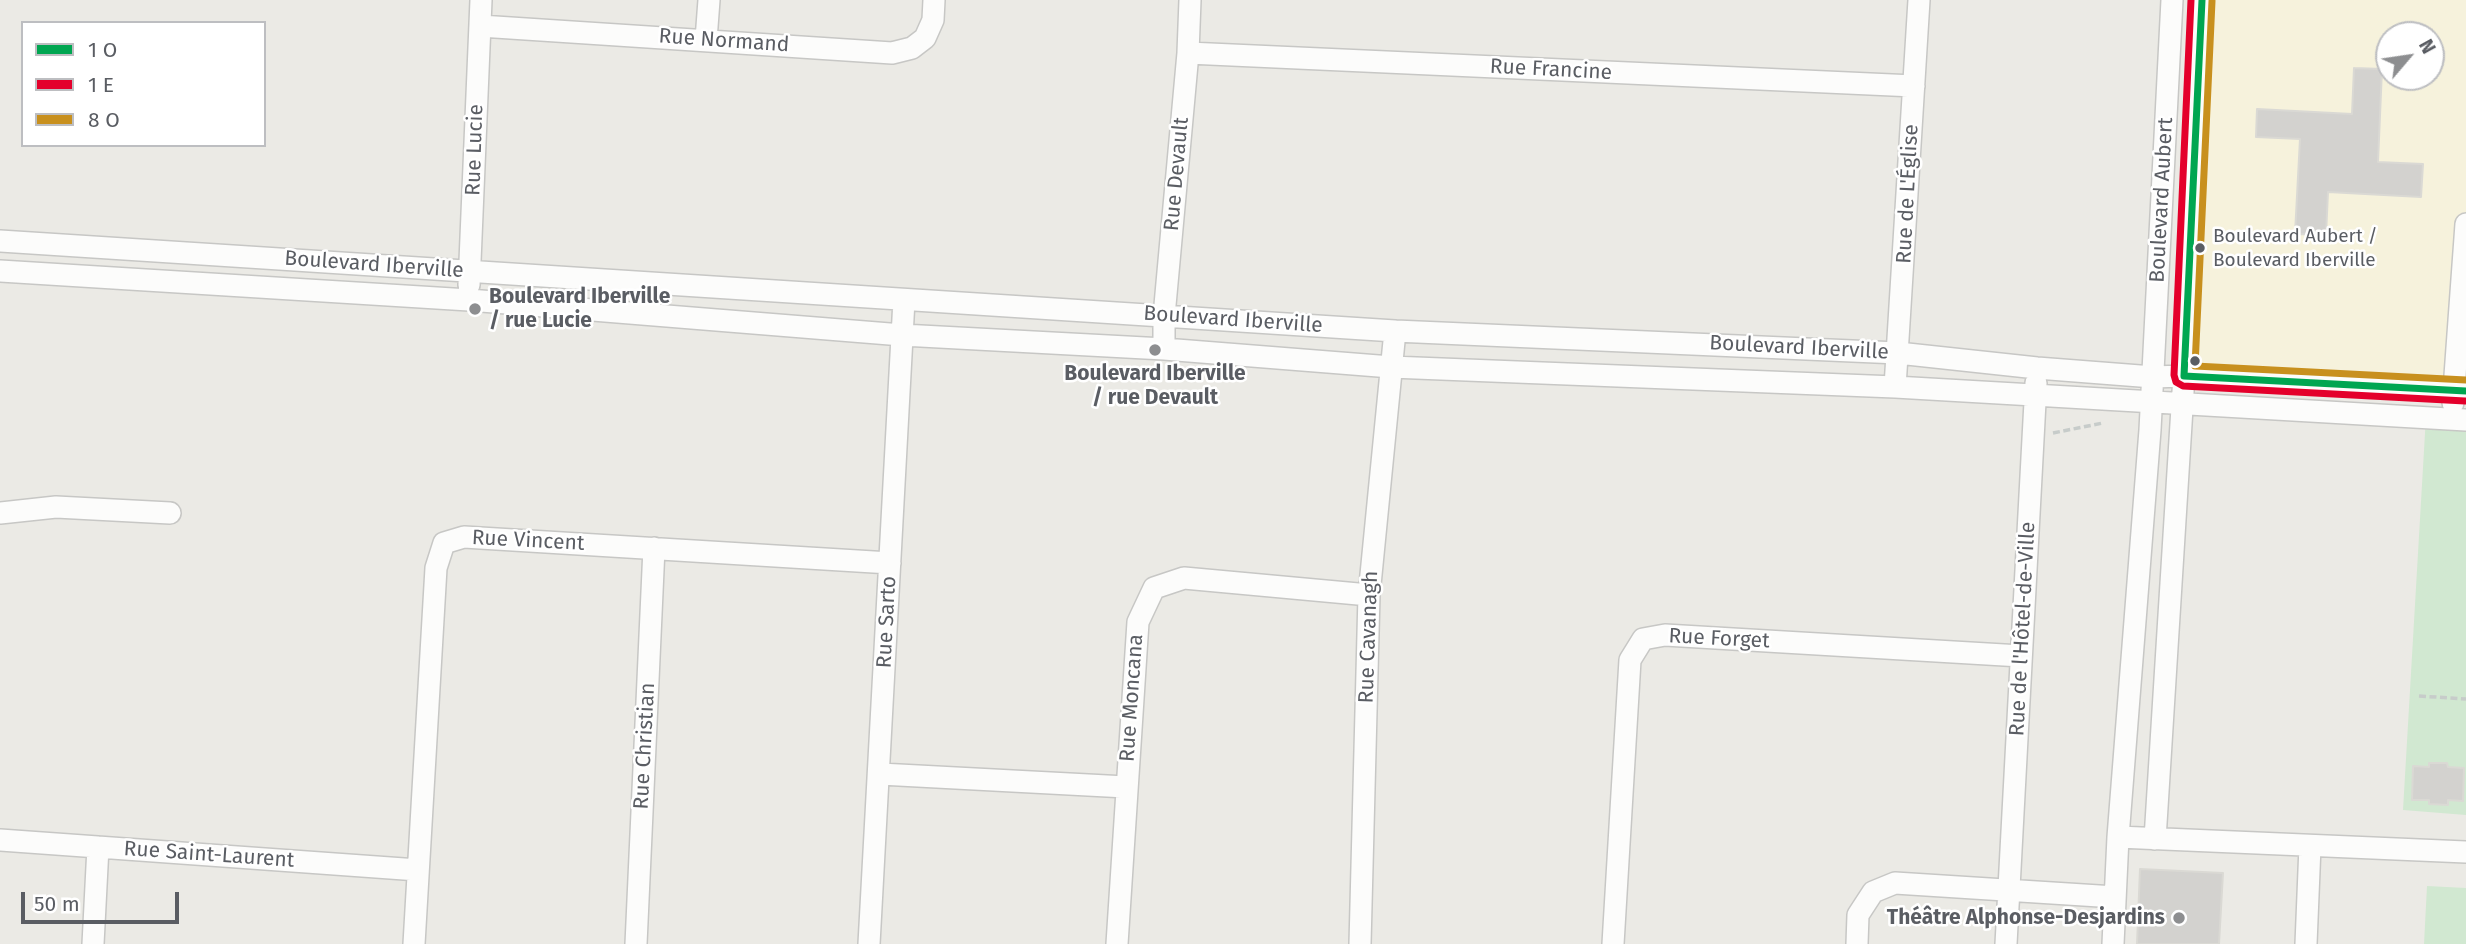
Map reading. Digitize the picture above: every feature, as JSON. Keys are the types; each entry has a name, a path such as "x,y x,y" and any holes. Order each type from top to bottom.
{"street":[{"name":"Rue Lucie","path":"469,300 481,0"},
{"path":"706,40 709,0"},
{"name":"Rue Normand","path":"480,26 892,53 912,48 925,38 933,20 934,0"},
{"name":"Rue Devault","path":"1164,349 1164,316 1188,53 1190,0"},
{"name":"Rue de L'Église","path":"1895,387 1919,0"},
{"name":"Boulevard Aubert","path":"2113,944 2118,837 2151,401 2172,0"},
{"name":"Boulevard Aubert","path":"2155,839 2183,403 2203,0"},
{"name":"Rue Francine","path":"1188,53 1914,86"},
{"path":"2459,419 2466,224"},
{"name":"Boulevard Iberville","path":"0,241 1395,331 1899,353 2152,377 2184,376 2460,391"},
{"name":"Boulevard Iberville","path":"0,271 469,300 902,335 1164,349 1391,367 1895,387 2459,419"},
{"name":"Rue Sarto","path":"869,944 905,300"},
{"name":"Rue Cavanagh","path":"1360,944 1368,595 1395,331"},
{"name":"Rue de l'Hôtel-de-Ville","path":"2006,944 2037,368"},
{"path":"0,513 56,507 170,513"},
{"name":"Rue Vincent","path":"414,944 436,568 444,542 464,537 890,563"},
{"name":"Rue Christian","path":"636,944 654,548"},
{"name":"Rue Moncana","path":"1117,944 1138,622 1154,588 1184,578 1368,595"},
{"name":"Rue Forget","path":"1613,944 1630,660 1643,639 1665,635 2021,656"},
{"path":"880,774 1126,787"},
{"path":"2118,837 2466,852"},
{"name":"Rue Saint-Laurent","path":"0,840 418,870"},
{"path":"2306,944 2310,846"},
{"path":"93,944 98,847"},
{"path":"1857,944 1858,915 1873,892 1895,883 2115,897"}],"path":[{"path":"2045,432 2057,433 2103,423"},
{"path":"2419,696 2466,699"}],"shaded area":[{"path":"2202,0 2466,0 2466,392 2184,376"}],"green space":[{"path":"2426,416 2466,419 2466,815 2403,810"},
{"path":"2427,886 2466,888 2466,944 2424,944"}],"building":[{"path":"2354,68 2375,69 2375,91 2381,91 2378,162 2423,164 2421,197 2328,192 2326,235 2295,234 2300,139 2256,137 2257,109 2352,114"},
{"path":"2429,763 2447,763 2448,767 2464,768 2463,801 2448,800 2448,805 2429,804 2429,800 2412,800 2413,766 2429,767"},
{"name":"Théâtre Alphonse-Desjardins","path":"2140,869 2223,873 2219,944 2137,944"}],"transit line":[{"path":"2191,0 2174,375 2176,382 2183,386 2465,401"},
{"path":"2202,0 2184,376 2466,391"},
{"path":"2212,1 2195,366 2466,380"}],"place":[{"name":"Boulevard Aubert / Boulevard Iberville","path":"2200,248"},
{"name":"Boulevard Iberville / rue Lucie","path":"475,309"},
{"name":"Boulevard Iberville / rue Devault","path":"1155,350"},
{"name":"Théâtre Alphonse-Desjardins","path":"2179,918"}]}
